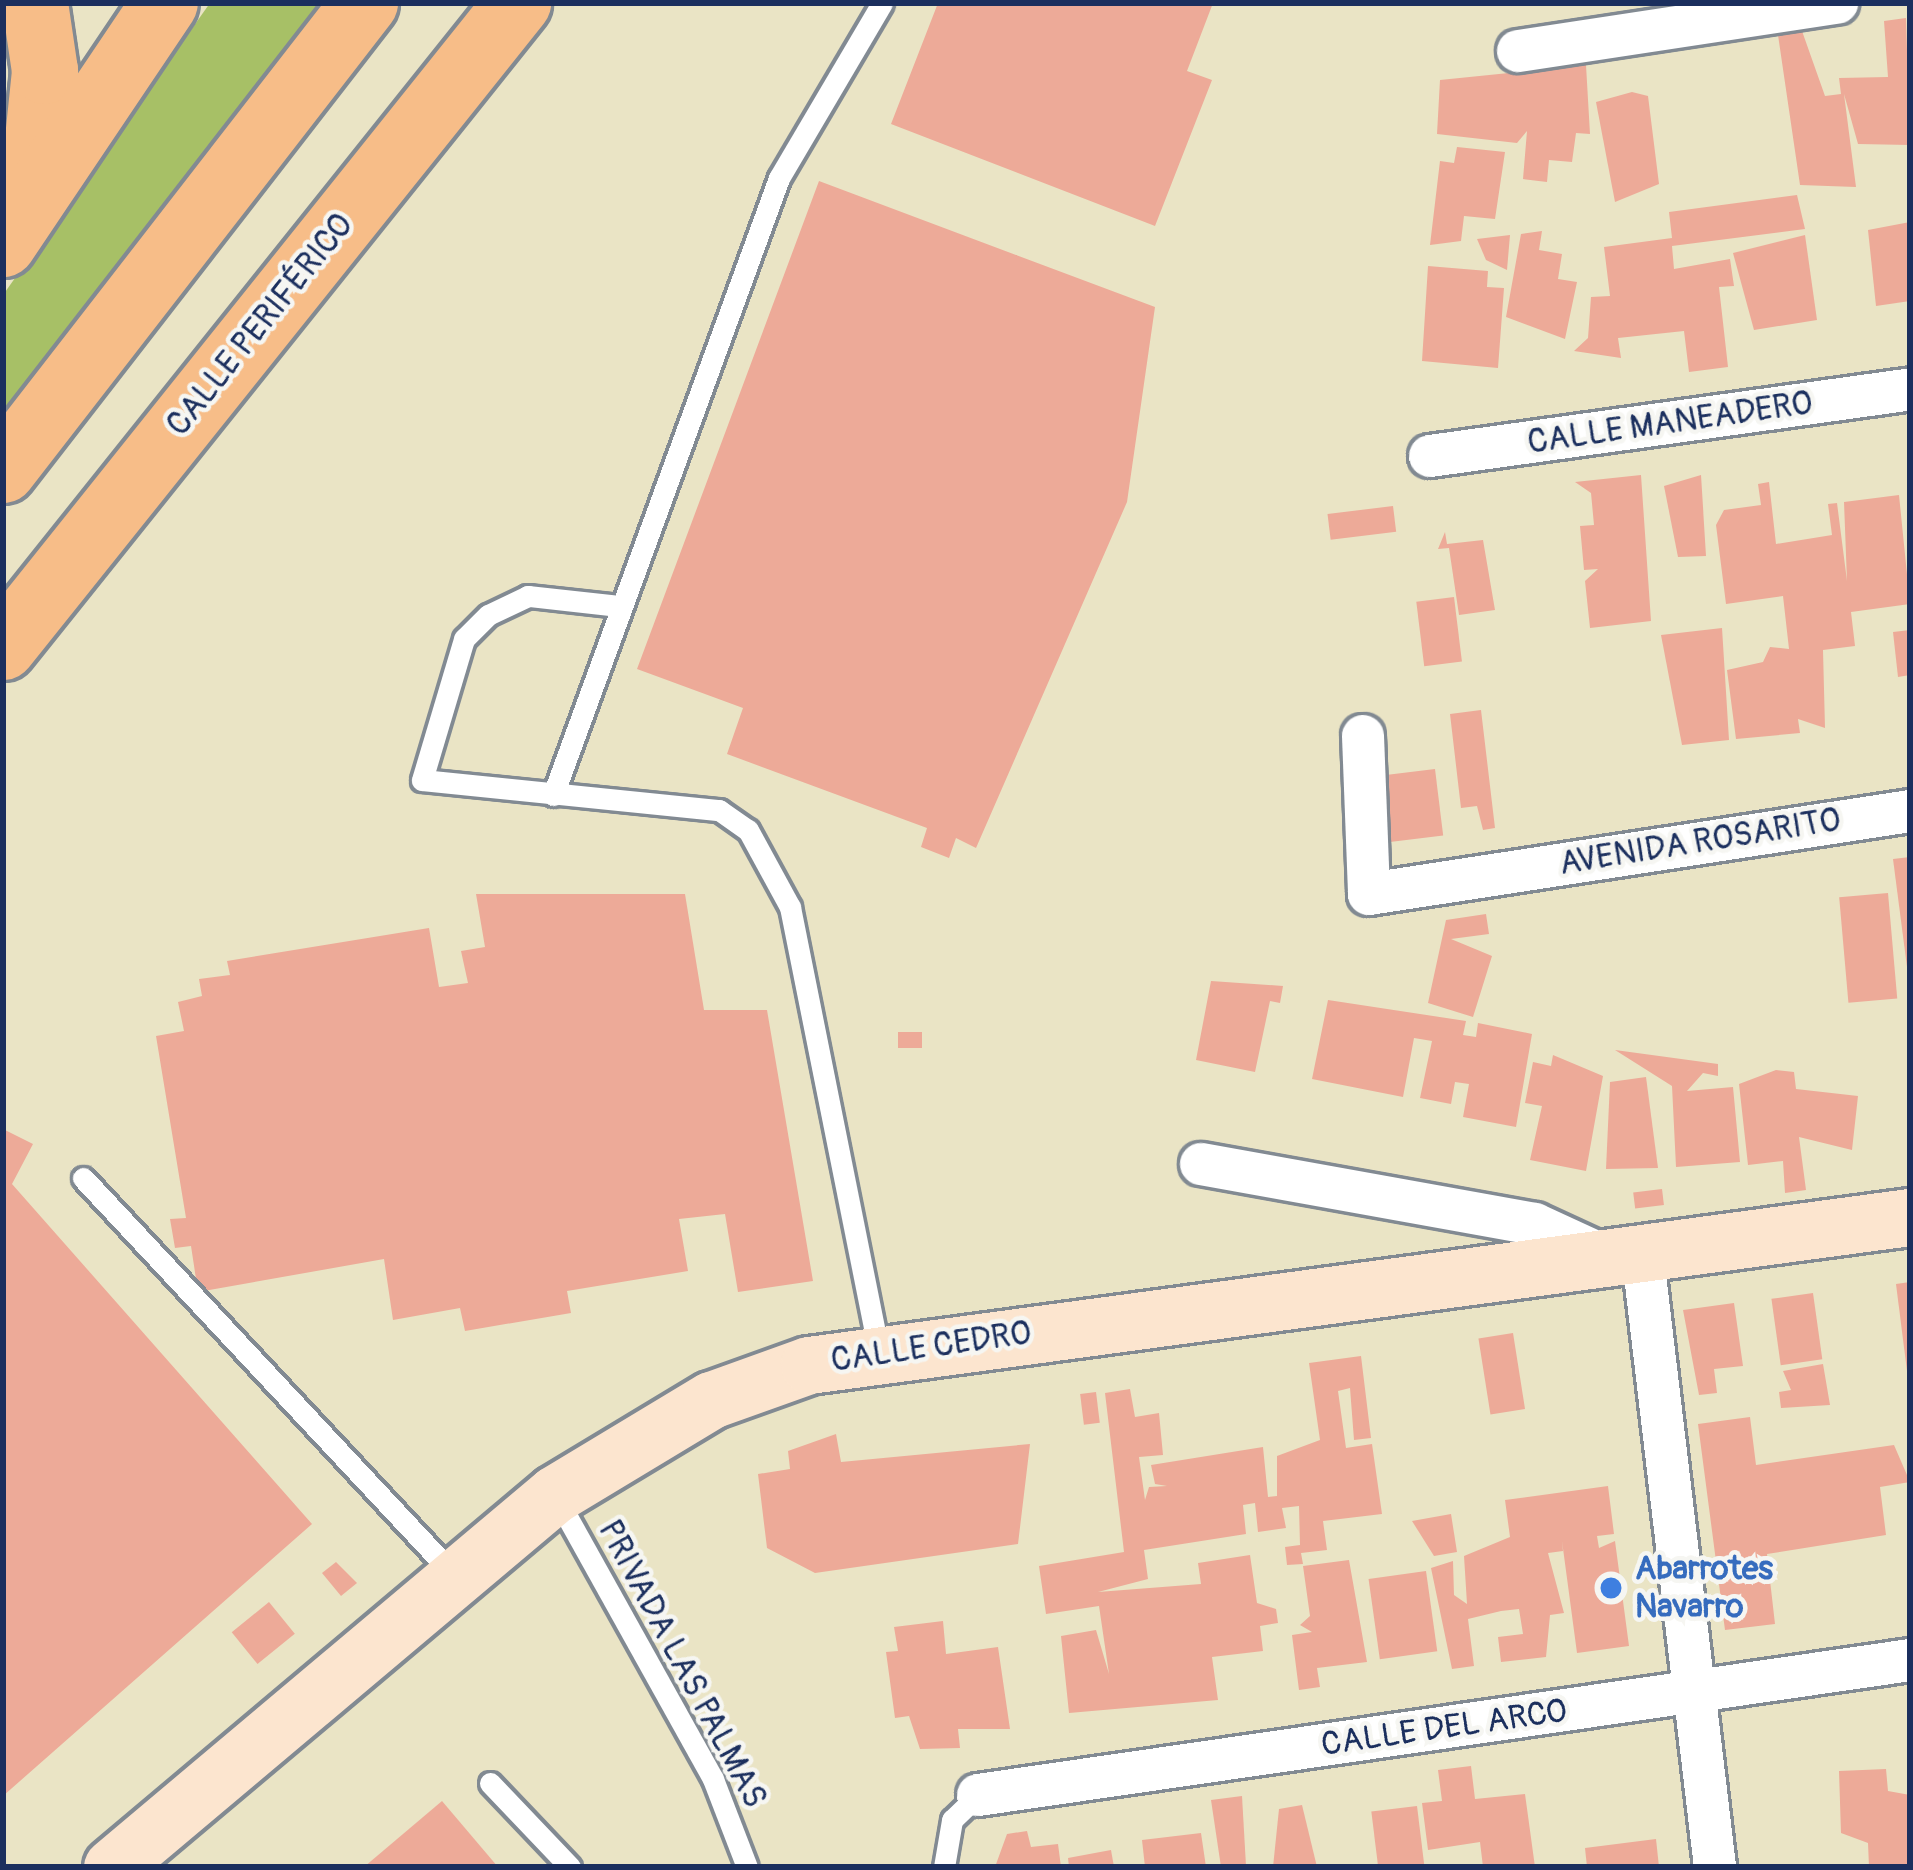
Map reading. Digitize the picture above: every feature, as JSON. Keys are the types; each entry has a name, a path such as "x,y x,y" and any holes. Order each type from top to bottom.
{"highway":[{"path":"16,222 44,126 35,3"},
{"path":"16,222 165,3"},
{"path":"3,470 365,3"},
{"name":"CALLE PERIFÉRICO","path":"3,647 518,3"}],"street":[{"path":"1518,51 1837,3"},
{"name":"CALLE MANEADERO","path":"1430,456 1910,389"},
{"name":"AVENIDA ROSARITO","path":"1363,736 1369,894 1910,811"},
{"path":"1201,1164 1535,1224 1622,1252 1695,1692 1715,1867"},
{"name":"CALLE CEDRO","path":"112,1867 555,1494 711,1400 879,1352 1910,1217"},
{"name":"CALLE DEL ARCO","path":"978,1795 1910,1660"}],"lane":[{"path":"554,795 619,606 779,178 882,3"},
{"path":"619,606 528,596 464,639 422,780 719,810 772,862 879,1352"},
{"path":"83,1178 456,1578"},
{"name":"PRIVADA LAS PALMAS","path":"555,1494 712,1779 747,1867"},
{"path":"490,1784 571,1867"},
{"path":"944,1867 952,1820 978,1795"}],"green space":[{"path":"210,3 338,3 3,437 3,295"}],"building":[{"path":"938,3 1213,3 1187,71 1212,80 1155,226 891,124"},
{"path":"1906,18 1910,145 1858,144 1844,94 1856,187 1800,185 1778,35 1802,31 1825,96 1841,94 1839,78 1888,77 1884,21"},
{"path":"1586,65 1590,134 1576,133 1572,162 1549,160 1547,182 1523,179 1527,131 1517,143 1437,134 1440,80"},
{"path":"1632,92 1648,96 1659,184 1615,202 1596,102"},
{"path":"1457,147 1505,152 1495,219 1464,216 1461,241 1430,245 1440,161 1454,163"},
{"path":"819,181 1155,307 1127,502 976,848 956,838 949,858 921,847 927,828 727,754 743,708 637,669"},
{"path":"1797,195 1805,229 1672,246 1674,269 1730,259 1734,286 1719,287 1728,367 1689,372 1684,331 1618,338 1621,358 1574,351 1588,338 1591,297 1610,296 1604,247 1672,238 1669,212"},
{"path":"1910,222 1910,301 1876,306 1868,230"},
{"path":"1542,231 1539,250 1562,254 1558,279 1577,282 1565,339 1506,317 1521,234"},
{"path":"1510,235 1507,270 1486,260 1477,239"},
{"path":"1805,235 1817,320 1754,330 1733,253"},
{"path":"1428,266 1488,271 1487,287 1504,288 1498,368 1422,361"},
{"path":"1641,475 1651,621 1590,628 1585,581 1598,569 1584,570 1580,526 1594,525 1591,493 1575,482"},
{"path":"1701,475 1706,556 1678,557 1664,486"},
{"path":"1769,482 1776,544 1832,535 1828,504 1837,503 1847,581 1844,502 1899,495 1910,604 1851,612 1855,646 1823,650 1825,728 1798,719 1800,733 1736,739 1727,670 1763,662 1770,647 1789,649 1783,596 1726,604 1716,525 1724,510 1761,505 1758,484"},
{"path":"1393,506 1396,532 1331,540 1327,514"},
{"path":"1445,532 1447,544 1483,540 1495,610 1459,615 1449,548 1438,549"},
{"path":"1454,597 1462,662 1424,666 1416,602"},
{"path":"1722,628 1729,740 1682,745 1661,635"},
{"path":"1910,630 1910,675 1898,677 1893,632"},
{"path":"1481,710 1495,828 1483,830 1477,806 1461,808 1450,714"},
{"path":"1435,769 1443,836 1378,844 1369,777"},
{"path":"1910,857 1910,967 1907,967 1893,859"},
{"path":"1888,893 1897,999 1848,1003 1839,897"},
{"path":"476,894 685,894 704,1010 767,1010 813,1281 738,1292 725,1214 679,1219 688,1271 567,1291 571,1313 465,1331 460,1308 393,1320 384,1259 198,1292 191,1246 175,1248 170,1219 186,1218 156,1036 184,1031 178,1002 202,996 199,979 230,975 227,961 429,928 439,987 468,983 461,951 485,947"},
{"path":"1486,914 1489,934 1451,939 1492,956 1473,1017 1428,1003 1446,920"},
{"path":"1211,981 1283,986 1280,1003 1270,1001 1255,1072 1196,1060"},
{"path":"1328,1000 1466,1021 1463,1035 1476,1037 1478,1023 1532,1034 1516,1127 1463,1117 1469,1084 1455,1082 1451,1104 1420,1098 1432,1041 1414,1038 1403,1097 1312,1079"},
{"path":"898,1032 922,1032 922,1048 898,1048"},
{"path":"1615,1050 1718,1064 1718,1076 1703,1073 1687,1091 1733,1087 1740,1162 1676,1167 1672,1086"},
{"path":"1553,1055 1603,1076 1586,1171 1530,1160 1542,1106 1525,1103 1533,1062 1551,1066"},
{"path":"1776,1070 1794,1072 1796,1089 1858,1096 1852,1150 1799,1137 1806,1190 1785,1193 1783,1161 1748,1165 1739,1084"},
{"path":"1646,1077 1658,1168 1606,1169 1610,1082"},
{"path":"3,1129 33,1144 12,1184 312,1524 3,1796"},
{"path":"1662,1189 1664,1205 1635,1208 1633,1193"},
{"path":"1910,1282 1910,1371 1907,1371 1896,1284"},
{"path":"1813,1293 1822,1359 1781,1365 1771,1299"},
{"path":"1734,1303 1743,1366 1714,1369 1717,1393 1699,1395 1683,1310"},
{"path":"1513,1333 1525,1409 1490,1415 1478,1338"},
{"path":"1361,1356 1371,1438 1354,1440 1350,1388 1338,1391 1346,1448 1372,1444 1382,1514 1323,1521 1327,1550 1301,1553 1303,1564 1287,1565 1285,1547 1300,1545 1299,1506 1282,1508 1286,1528 1258,1532 1255,1503 1243,1505 1246,1534 1144,1550 1148,1579 1098,1592 1201,1584 1198,1563 1250,1555 1257,1603 1276,1609 1278,1623 1260,1626 1263,1651 1212,1657 1218,1700 1069,1713 1061,1636 1096,1630 1109,1674 1099,1606 1046,1614 1039,1566 1124,1552 1105,1393 1130,1389 1135,1417 1159,1413 1163,1455 1139,1457 1145,1500 1149,1487 1167,1486 1155,1484 1151,1465 1263,1447 1268,1497 1277,1496 1277,1456 1320,1440 1309,1363"},
{"path":"1823,1364 1830,1405 1781,1408 1779,1392 1791,1390 1783,1371"},
{"path":"1096,1392 1100,1423 1084,1425 1080,1394"},
{"path":"1750,1417 1756,1465 1894,1445 1910,1482 1880,1487 1886,1535 1767,1554 1775,1624 1725,1630 1698,1424"},
{"path":"836,1434 841,1462 1030,1444 1018,1544 815,1573 767,1548 758,1474 790,1469 788,1451"},
{"path":"1608,1486 1614,1534 1597,1536 1599,1548 1615,1541 1629,1646 1577,1653 1562,1541 1563,1551 1548,1553 1564,1613 1550,1615 1546,1657 1501,1662 1498,1637 1523,1634 1519,1609 1501,1611 1468,1619 1474,1666 1452,1669 1431,1568 1453,1561 1454,1595 1467,1604 1464,1556 1510,1537 1505,1500"},
{"path":"1451,1514 1457,1552 1434,1556 1412,1521"},
{"path":"1349,1560 1367,1662 1317,1668 1320,1687 1299,1690 1292,1635 1312,1632 1300,1625 1310,1616 1303,1566"},
{"path":"336,1562 357,1583 341,1596 322,1573"},
{"path":"1426,1571 1437,1651 1380,1659 1369,1579"},
{"path":"269,1602 295,1634 257,1664 232,1632"},
{"path":"943,1621 946,1654 998,1647 1010,1729 958,1729 960,1748 920,1749 909,1716 895,1718 886,1652 898,1651 894,1627"},
{"path":"1471,1766 1475,1799 1525,1794 1535,1867 1483,1867 1480,1842 1428,1850 1422,1803 1442,1801 1438,1770"},
{"path":"1886,1769 1888,1791 1910,1795 1910,1867 1869,1867 1868,1843 1841,1833 1839,1771"},
{"path":"1242,1796 1246,1866 1221,1867 1211,1800"},
{"path":"442,1801 498,1867 364,1867"},
{"path":"1302,1805 1317,1867 1273,1867 1279,1809"},
{"path":"1417,1806 1424,1867 1378,1867 1371,1812"},
{"path":"1027,1831 1031,1847 1058,1844 1061,1867 995,1867 1007,1834"},
{"path":"1201,1833 1206,1867 1145,1867 1142,1840"},
{"path":"1656,1839 1659,1867 1587,1867 1585,1848"},
{"path":"1111,1850 1114,1867 1069,1867 1068,1858"}],"place":[{"name":"Abarrotes Navarro","path":"1611,1588"}]}
